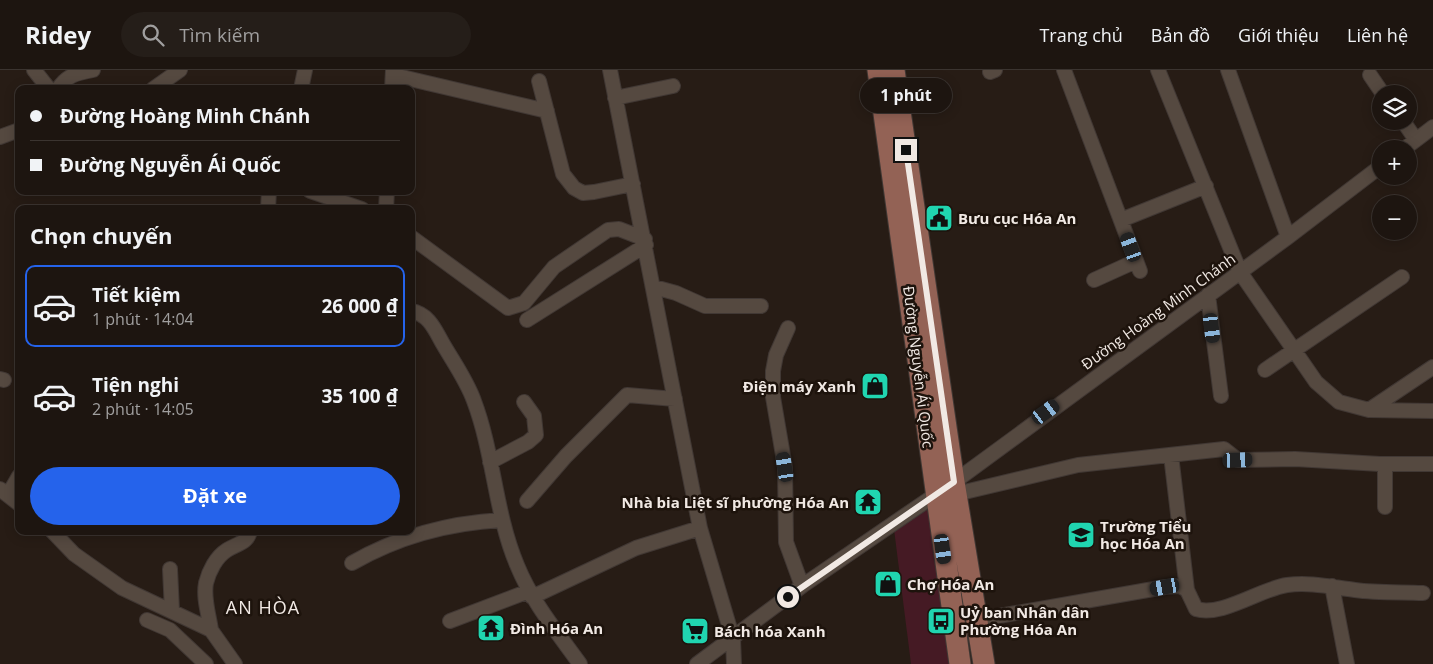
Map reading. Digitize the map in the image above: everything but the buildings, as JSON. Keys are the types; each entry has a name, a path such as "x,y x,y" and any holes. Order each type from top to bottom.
{"main road":[{"name":"Đường Nguyễn Ái Quốc","path":"878,70 948,490"},
{"name":"Đường Nguyễn Ái Quốc","path":"894,70 948,490 960,664"},
{"path":"948,490 984,664"}],"street":[{"path":"34,70 46,85"},
{"path":"61,85 65,78 77,73 93,70"},
{"path":"159,85 180,70"},
{"path":"302,85 305,70"},
{"path":"610,70 700,528 733,640 734,664"},
{"path":"1064,70 1138,266 1094,280"},
{"path":"1158,70 1240,272 1316,382 1339,402 1370,410 1433,411"},
{"path":"1228,70 1288,237"},
{"path":"1370,75 1377,85"},
{"path":"393,78 547,111"},
{"path":"539,81 563,174 574,188 583,192 594,192 633,184"},
{"path":"615,98 673,86"},
{"path":"1409,130 1416,140 1433,127"},
{"path":"0,137 15,131"},
{"name":"Đường Hoàng Minh Chánh","path":"697,664 733,640 802,586 948,490 1372,173"},
{"path":"1121,220 1206,186"},
{"path":"322,195 350,205"},
{"path":"415,240 508,308 524,304 554,267 608,230 619,229 645,242"},
{"path":"527,320 645,242"},
{"path":"1265,370 1402,277"},
{"path":"654,287 676,293 705,306 761,306"},
{"path":"1208,295 1221,396"},
{"path":"415,311 420,312 430,320 463,377 474,402 490,462 503,530 531,594 580,664"},
{"path":"788,328 776,355 773,371 773,397 785,467 786,542 802,586"},
{"path":"1370,410 1433,367"},
{"path":"527,501 566,456 627,396 675,399"},
{"path":"490,462 536,435 534,416 524,402"},
{"path":"948,490 1078,465 1224,449 1238,460 1296,459 1385,464 1433,464"},
{"path":"1172,455 1187,590 1196,609 1202,611 1222,607 1285,585 1313,583 1356,590 1423,593"},
{"path":"1385,464 1385,507"},
{"path":"9,496 15,484"},
{"path":"415,534 468,522 502,520"},
{"path":"450,621 531,594 636,548 700,528"},
{"path":"56,535 74,554 122,588 211,630"},
{"path":"235,664 211,630 205,595 206,583 212,568 226,550 243,542 247,535"},
{"path":"352,563 370,553 414,535"},
{"path":"170,569 172,611"},
{"path":"976,620 1165,587 1180,586 1187,590"},
{"path":"1332,586 1347,664"},
{"path":"147,620 170,630 206,664"}],"shaded area":[{"path":"930,504 953,664 911,664 894,529"}],"place":[{"name":"Bưu cục Hóa An","path":"939,218"},
{"name":"Điện máy Xanh","path":"875,386"},
{"name":"Nhà bia Liệt sĩ phường Hóa An","path":"868,502"},
{"name":"Trường Tiểu học Hóa An","path":"1081,535"},
{"name":"Chợ Hóa An","path":"888,584"},
{"name":"Uỷ ban Nhân dân Phường Hóa An","path":"941,621"},
{"name":"Đình Hóa An","path":"491,628"},
{"name":"Bách hóa Xanh","path":"695,631"}],"district":[{"name":"AN HÒA","path":"263,607"}],"route":[{"path":"788,597 954,482 906,150"}]}
